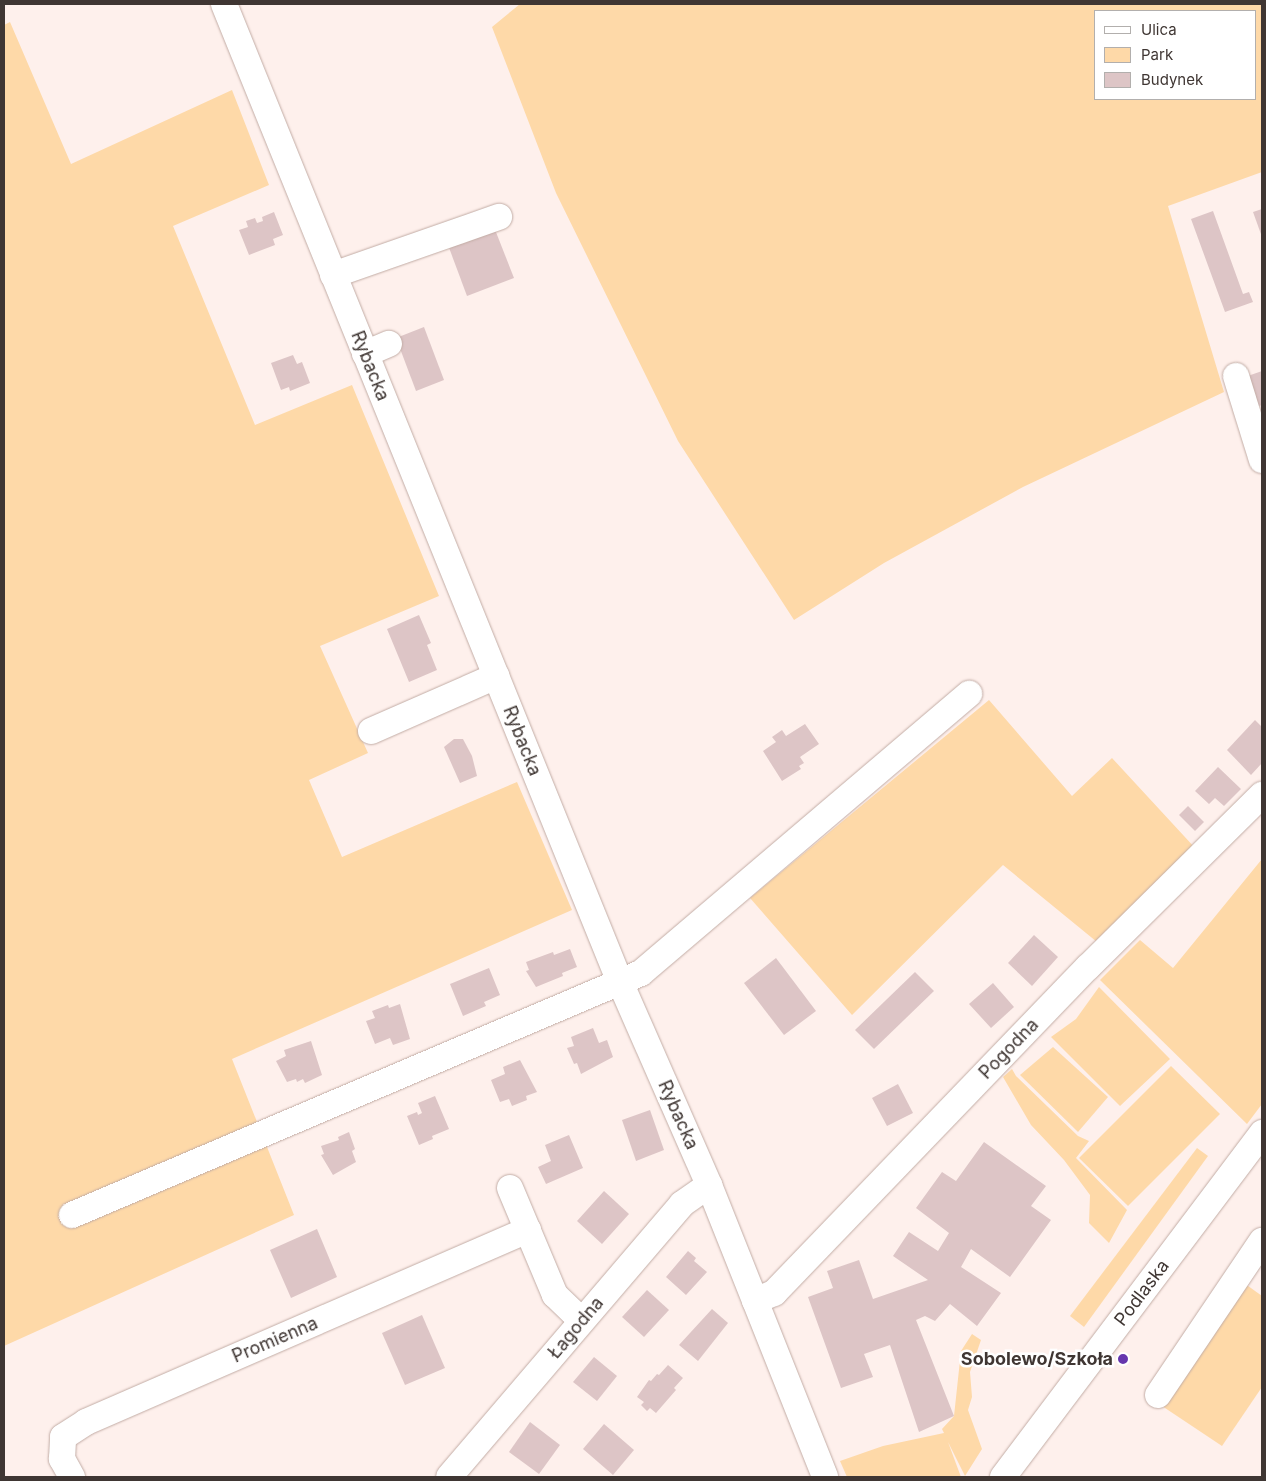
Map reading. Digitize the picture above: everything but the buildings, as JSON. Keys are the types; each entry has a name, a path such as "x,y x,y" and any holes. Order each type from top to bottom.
{"street":[{"name":"Rybacka","path":"224,4 620,982 709,1185 825,1477"},
{"path":"333,275 499,217"},
{"path":"365,354 390,344"},
{"path":"1236,376 1262,460"},
{"path":"371,731 496,676"},
{"path":"72,1214 642,973 969,694"},
{"name":"Pogodna","path":"756,1301 774,1293 1088,967 1262,795"},
{"name":"Podlaska","path":"1003,1477 1262,1133"},
{"name":"Łagodna","path":"449,1477 682,1204 709,1185"},
{"path":"510,1188 555,1295 582,1321"},
{"name":"Promienna","path":"72,1477 62,1459 63,1437 86,1422 528,1230"},
{"path":"1158,1395 1262,1241"}],"green space":[{"path":"520,4 1262,4 1262,172 1168,206 1224,392 1023,487 884,563 794,620 678,441 556,193 492,27"},
{"path":"10,22 71,164 232,90 269,185 173,226 255,425 352,385 439,596 320,646 368,753 309,780 342,857 517,782 572,910 232,1059 294,1215 4,1346 4,25"},
{"path":"989,700 1072,796 1112,758 1196,849 1097,942 1003,865 852,1015 750,898"},
{"path":"1262,859 1262,1104 1247,1124 1100,980 1140,940 1173,968"},
{"path":"1099,987 1170,1059 1120,1106 1051,1037 1076,1019"},
{"path":"1053,1047 1108,1097 1078,1132 1020,1075"},
{"path":"1171,1066 1220,1114 1128,1206 1079,1158"},
{"path":"1012,1069 1016,1076 1078,1136 1089,1141 1076,1158 1127,1210 1109,1243 1089,1223 1090,1195 1064,1160 1031,1125 1003,1077"},
{"path":"1197,1148 1208,1156 1084,1327 1070,1316"},
{"path":"1244,1283 1262,1296 1262,1387 1222,1446 1162,1406"},
{"path":"972,1334 981,1340 970,1372 972,1397 968,1410 982,1449 965,1476 948,1442 961,1477 847,1477 840,1461 883,1446 944,1433 942,1429 954,1416 961,1351"}],"place":[{"name":"Sobolewo/Szkoła","path":"1123,1359"}]}
